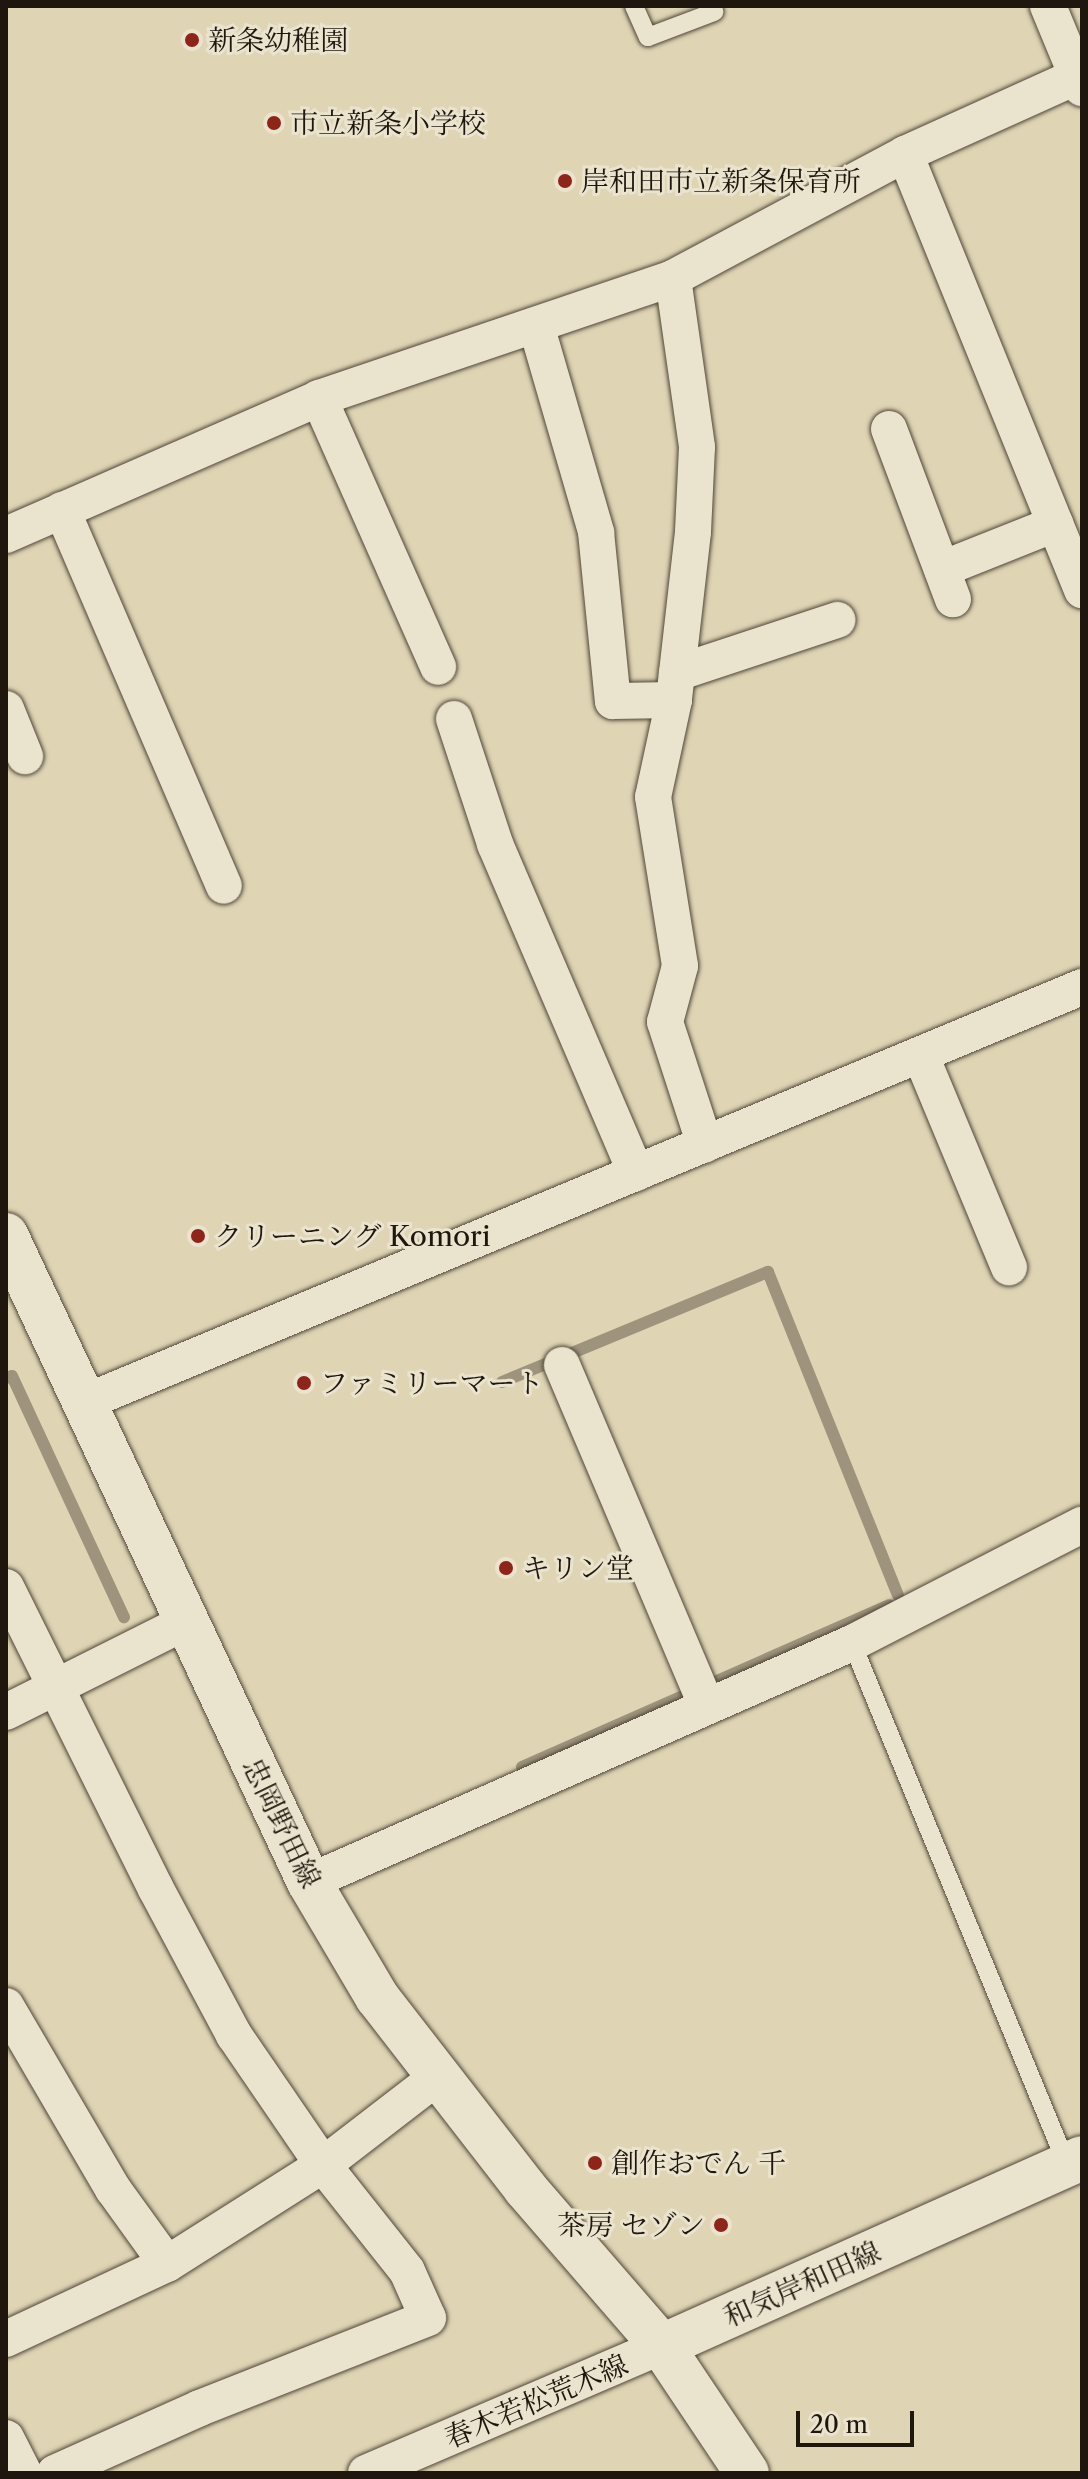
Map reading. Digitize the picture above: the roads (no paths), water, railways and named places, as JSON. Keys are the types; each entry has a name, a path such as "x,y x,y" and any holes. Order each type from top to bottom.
{"street":[{"path":"6,535 319,398 673,278 905,154 1080,80 1048,6"},
{"path":"905,154 1082,590"},
{"path":"673,278 697,447 675,686 653,797 680,966 665,1022 705,1145"},
{"path":"536,325 596,532 613,701 675,686 837,620"},
{"path":"319,398 438,667"},
{"path":"889,429 947,584 1055,524"},
{"path":"62,510 224,886"},
{"path":"6,709 25,756"},
{"path":"454,719 495,844 636,1173"},
{"path":"83,1403 1082,987"},
{"path":"921,1056 1009,1267"},
{"name":"忠岡野田線","path":"6,1235 309,1882 377,1997 436,2078 662,2346"},
{"path":"562,1365 706,1705"},
{"path":"309,1882 852,1643 1082,1525"},
{"path":"6,1587 54,1689 234,2035 323,2165 407,2271 428,2318 200,2408 55,2473"},
{"path":"6,1712 186,1622"},
{"path":"6,2006 113,2189 167,2264"},
{"path":"6,2339 167,2264 323,2165 436,2078"},
{"name":"和気岸和田線","path":"662,2346 1074,2162"},
{"path":"662,2346 747,2473"},
{"name":"春木若松荒木線","path":"366,2473 662,2346"},
{"path":"6,2438 24,2473"}],"lane":[{"path":"634,6 648,37 714,12"},
{"path":"852,1643 1074,2162"}],"waterway":[{"path":"502,1382 768,1272 898,1595"},
{"path":"6,1378 12,1376 124,1617"},
{"path":"522,1767 889,1605"}],"place":[{"name":"新条幼稚園","path":"192,40"},
{"name":"市立新条小学校","path":"274,123"},
{"name":"岸和田市立新条保育所","path":"565,181"},
{"name":"クリーニング Komori","path":"198,1236"},
{"name":"ファミリーマート","path":"304,1383"},
{"name":"キリン堂","path":"506,1568"},
{"name":"創作おでん 千","path":"595,2163"},
{"name":"茶房 セゾン","path":"721,2225"}]}
